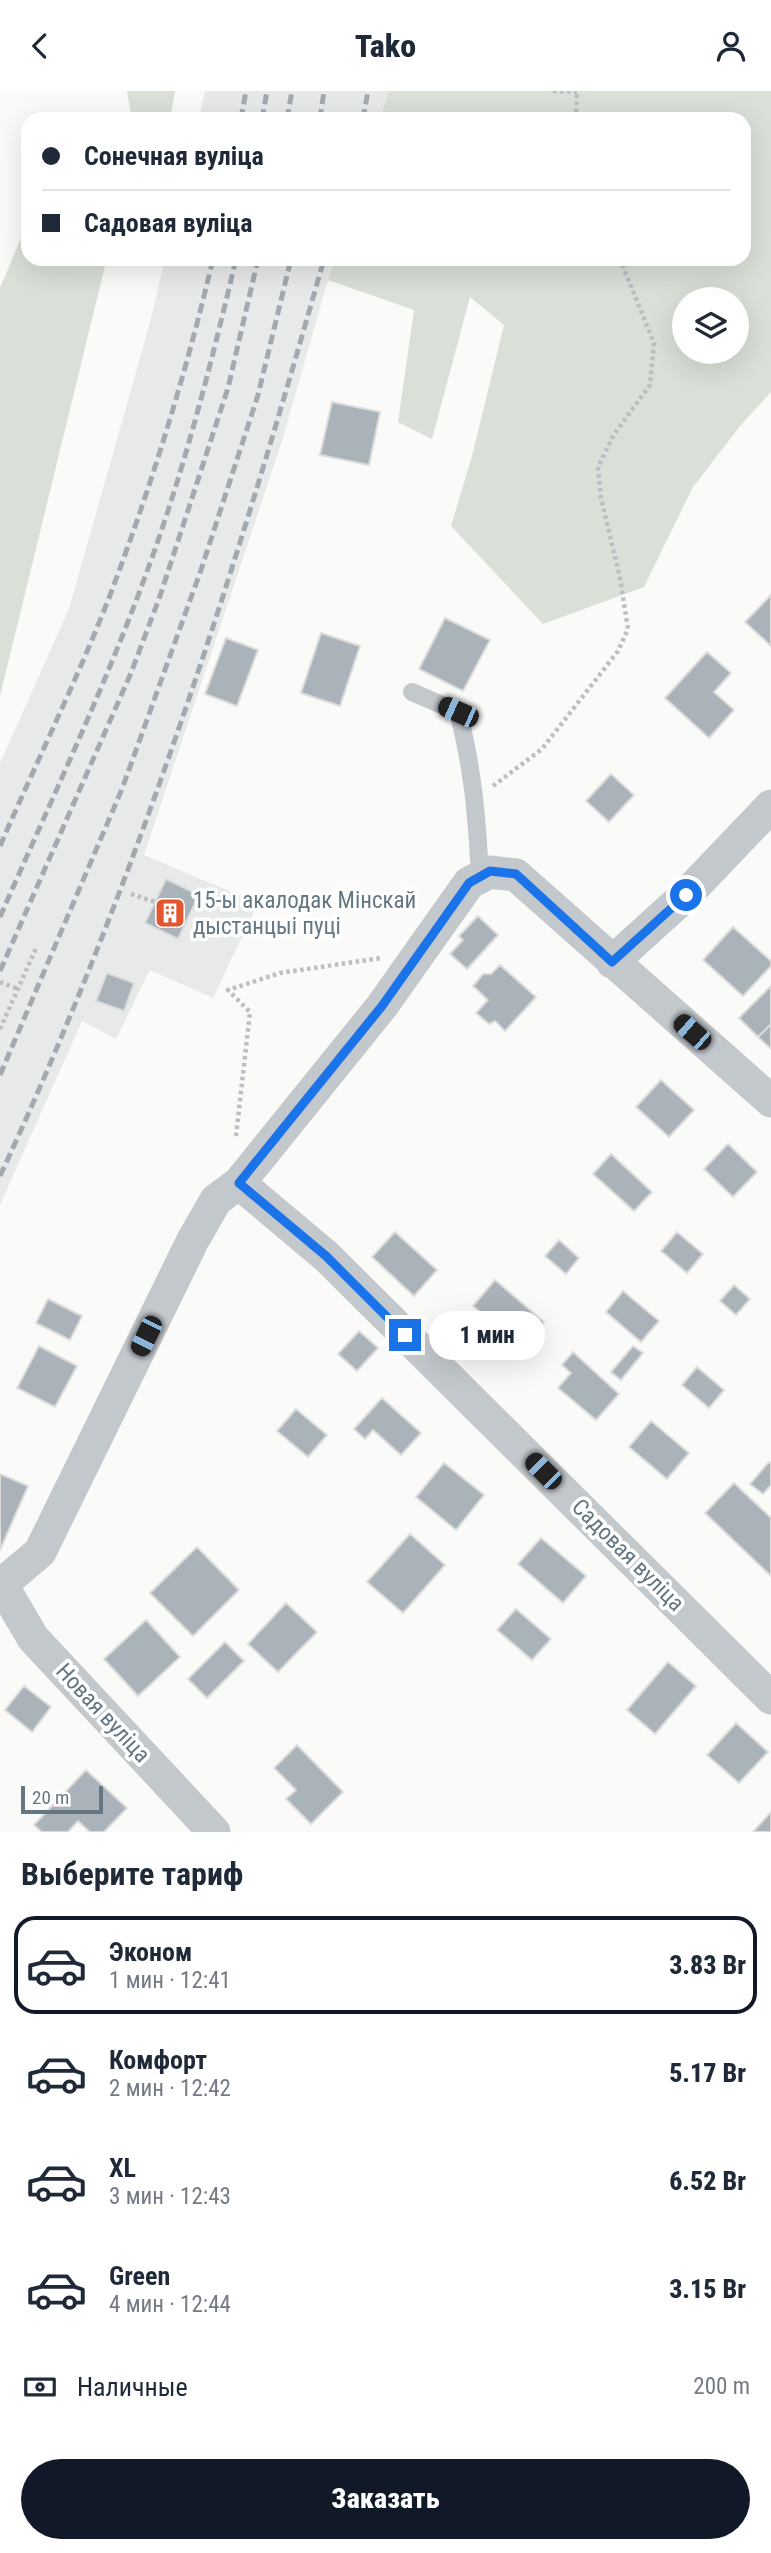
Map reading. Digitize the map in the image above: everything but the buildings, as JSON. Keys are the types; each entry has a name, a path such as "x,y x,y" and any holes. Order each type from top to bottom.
{"street":[{"path":"612,962 686,895 771,806"},
{"path":"1,1586 40,1552 193,1240 216,1200 239,1183 382,1006 469,883 490,871 516,874 771,1101"},
{"name":"Садовая вуліца","path":"239,1183 326,1256 771,1698"},
{"name":"Новая вуліца","path":"1,1586 33,1638 215,1832"}],"lane":[{"path":"412,692 458,712 468,747 476,799 481,876"}],"path":[{"path":"553,91 577,92 576,112"},
{"path":"476,799 542,749 618,651 628,629 620,578 601,498 598,467 612,436 650,385 654,343 623,266"},
{"path":"131,894 155,902"},
{"path":"0,1029 37,946"},
{"path":"239,1183 236,1138 250,1012 228,990 280,973 371,959 419,956"},
{"path":"0,982 18,989"}],"shaded area":[{"path":"127,91 175,91 171,112 131,112"},
{"path":"205,91 429,91 428,112 200,112"},
{"path":"389,91 771,91 771,392 740,426 693,487 644,587 543,624 451,526 472,456 504,325 470,297 432,439 398,422 414,310 328,280 333,266 751,266 751,112 382,112"},
{"path":"21,238 21,266 105,266 0,696 0,288"},
{"path":"163,266 388,266 328,280 282,441 144,855 258,903 213,998 150,970 116,1039 82,1021 0,1205 0,763 69,609"}],"railway":[{"path":"242,112 246,91"},
{"path":"263,112 267,91"},
{"path":"288,112 292,91"},
{"path":"321,112 324,91"},
{"path":"364,112 368,91"},
{"path":"0,846 109,598 179,388 211,266"},
{"path":"0,917 109,669 156,545 194,423 234,266"},
{"path":"0,971 131,673 160,596 228,388 256,266"},
{"path":"0,1075 122,789 201,570 258,395 289,266"},
{"path":"0,1176 50,1065 140,838 256,492 322,266"}],"place":[{"name":"15-ы акалодак Мінскай дыстанцыі пуці","path":"170,913"}],"route":[{"path":"405,1335 326,1256 239,1183 382,1006 469,883 490,871 516,874 612,962 686,895"}]}
